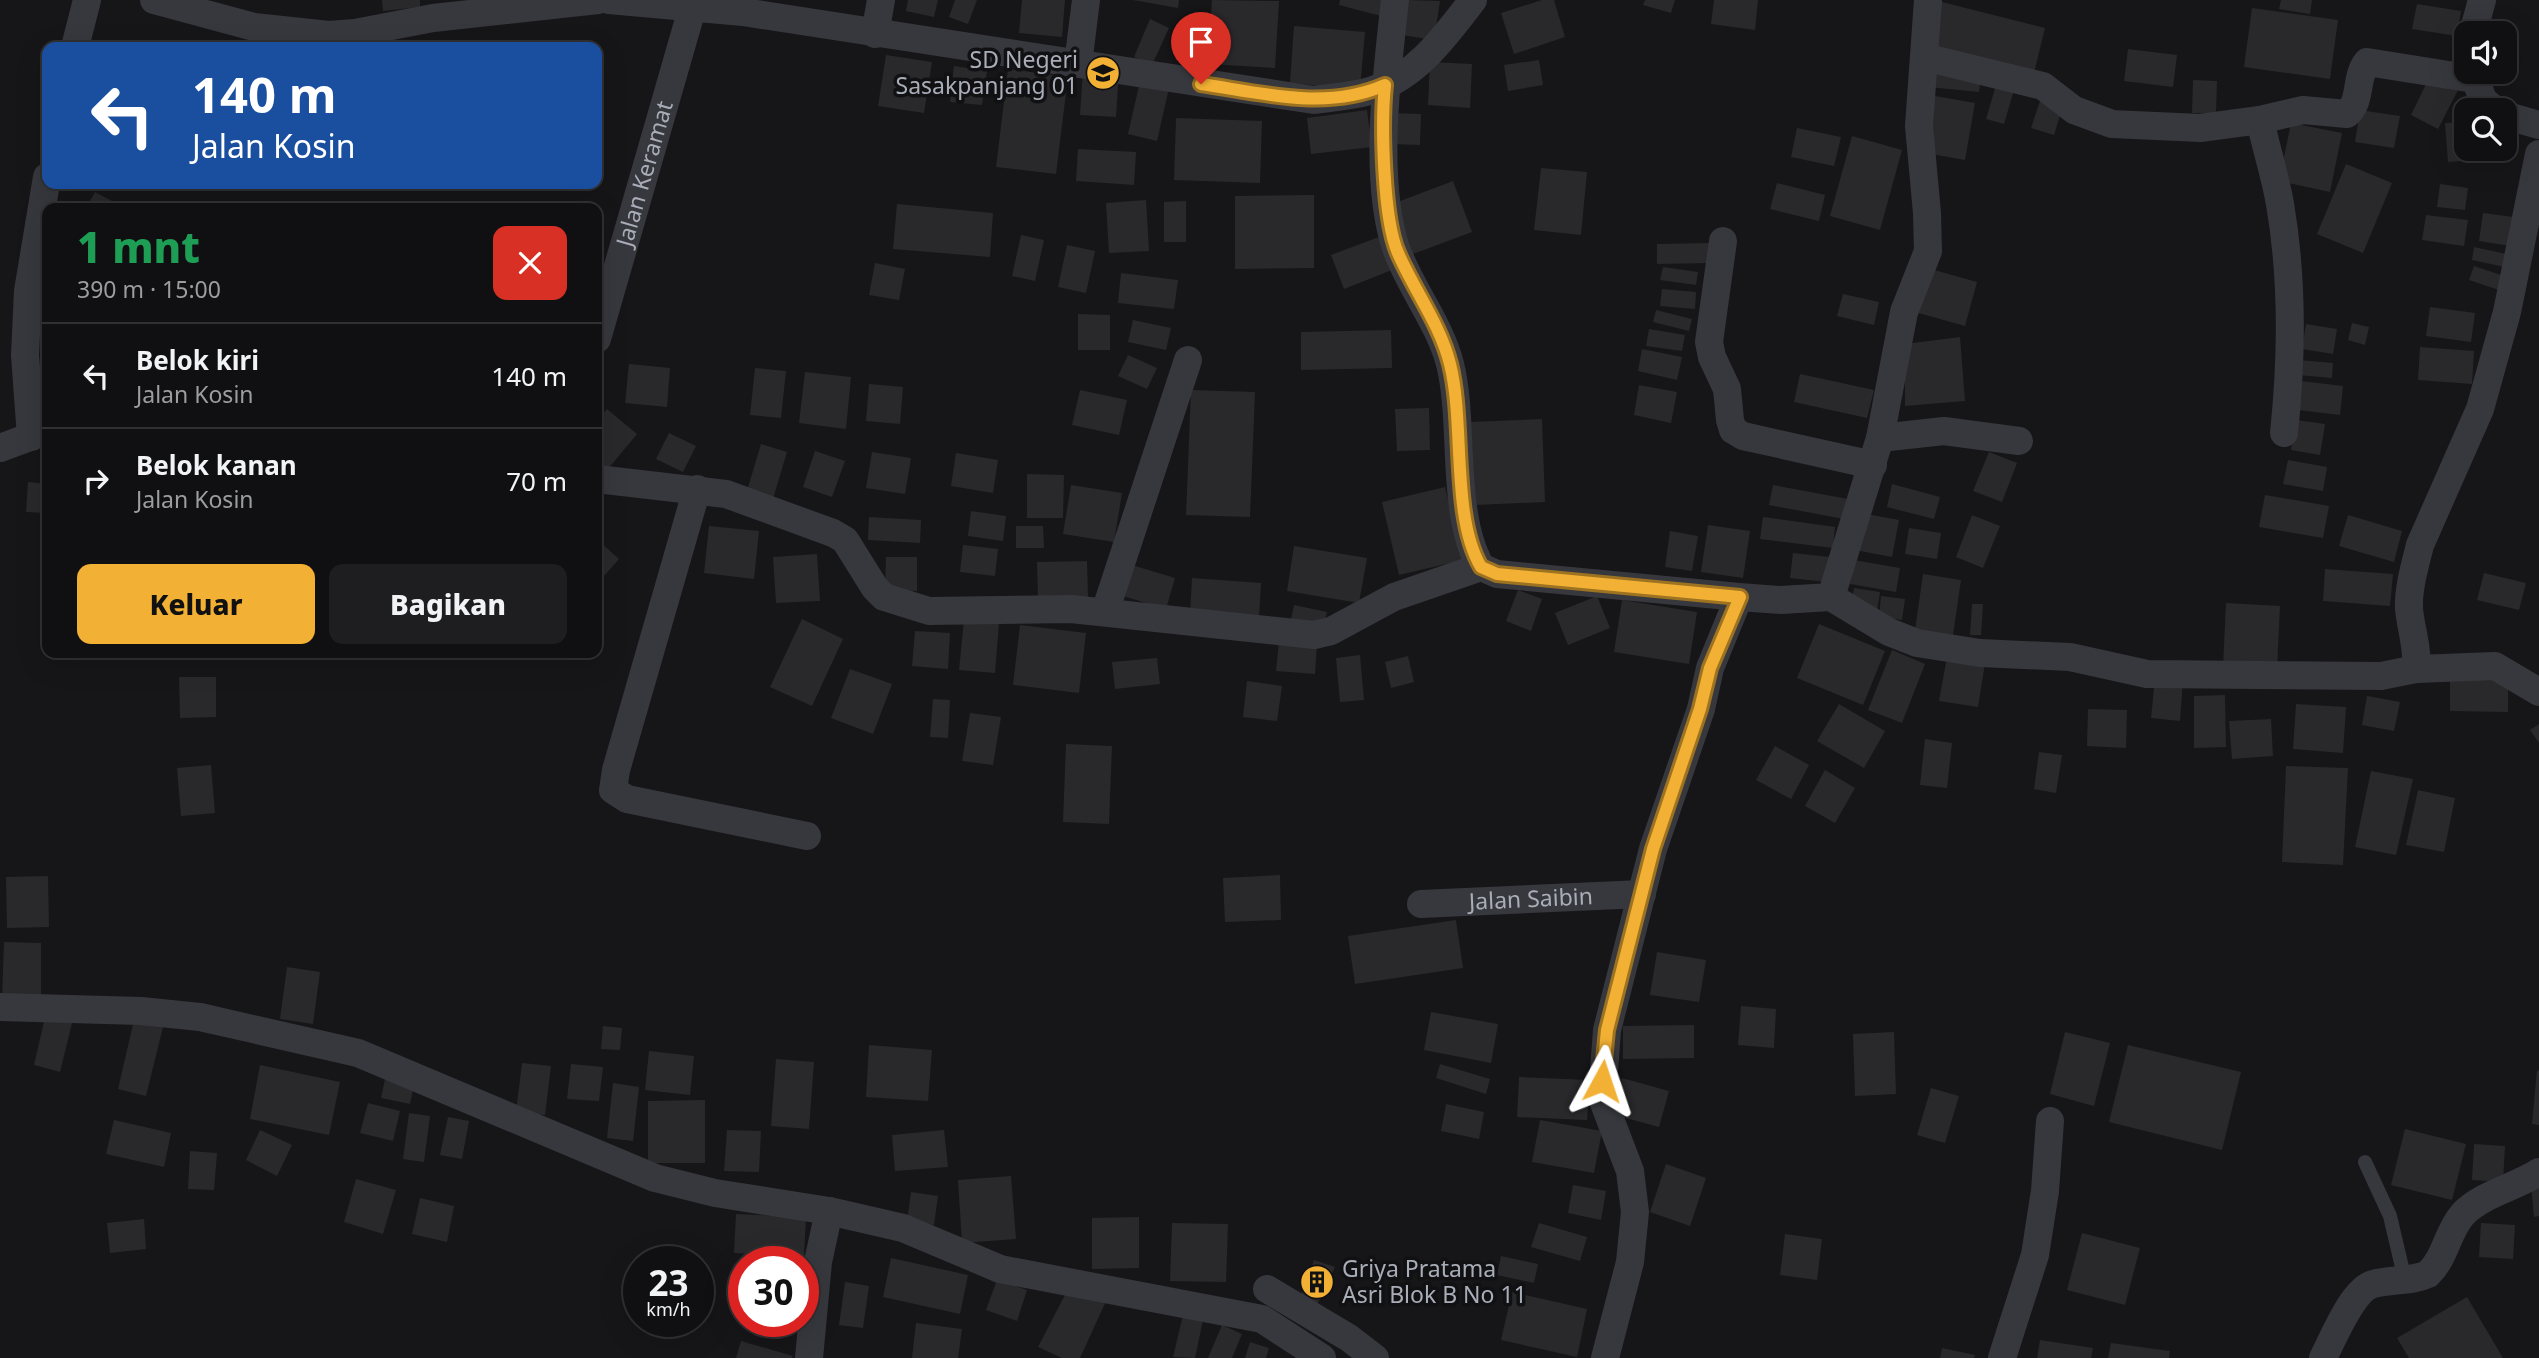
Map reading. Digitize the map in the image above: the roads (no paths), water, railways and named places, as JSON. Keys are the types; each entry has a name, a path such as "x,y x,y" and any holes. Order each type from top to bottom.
{"street":[{"path":"76,42 87,0"},
{"path":"154,0 254,27 301,34 355,33 433,9 598,0"},
{"path":"609,0 692,9 744,6 875,34 1314,100 1373,90 1402,75 1439,44 1473,0"},
{"path":"875,34 881,0"},
{"path":"1078,64 1086,0"},
{"path":"1395,0 1385,85 1387,210 1398,253 1435,324 1450,363 1466,522 1481,567"},
{"path":"1831,597 1876,451 1903,312 1929,243 1919,126 1928,0"},
{"path":"2476,21 2482,0"},
{"name":"Jalan Keramat","path":"602,322 692,9"},
{"path":"1924,57 2043,86 2074,110 2112,124 2200,128 2260,120 2303,110 2347,114 2355,104 2362,70 2367,62 2454,73"},
{"path":"2517,119 2539,125"},
{"path":"2260,120 2280,206 2292,329 2284,433"},
{"path":"2416,669 2417,650 2409,608 2415,564 2420,545 2480,409 2507,312 2539,154"},
{"path":"0,448 39,433 25,355 28,291 42,207"},
{"path":"1723,241 1709,342 1712,357 1727,389 1730,420 1734,430 1743,436 1876,451 1944,431 2019,441"},
{"path":"1105,612 1188,360"},
{"path":"602,480 726,494 833,533 845,540 875,588 884,597 908,606 963,613 1071,609 1314,635 1340,627 1394,597 1481,567 1497,574 1740,597 1781,600 1831,597 1889,632 1917,643 1980,653 2070,657 2147,674 2381,676 2416,669 2495,666 2539,692"},
{"path":"697,489 615,770 613,789 627,799 807,836"},
{"path":"1605,1358 1630,1262 1635,1212 1630,1171 1602,1098 1607,1030 1653,849 1700,709 1710,668 1740,597"},
{"name":"Jalan Saibin","path":"1421,904 1642,894"},
{"path":"0,1007 200,1017 358,1053 655,1178 705,1191 829,1210 903,1228 1000,1269 1262,1319 1322,1358"},
{"path":"2002,1358 2035,1255 2045,1191 2050,1121"},
{"path":"2323,1358 2351,1305 2364,1289 2374,1284 2419,1278 2435,1267 2451,1229 2465,1211 2539,1172"},
{"path":"809,1358 818,1262 829,1210"},
{"path":"1266,1289 1349,1338 1375,1358"}],"lane":[{"path":"2365,1162 2390,1216 2405,1280"}],"place":[{"name":"SD Negeri Sasakpanjang 01","path":"1103,73"},
{"name":"Griya Pratama Asri Blok B No 11","path":"1317,1282"}]}
